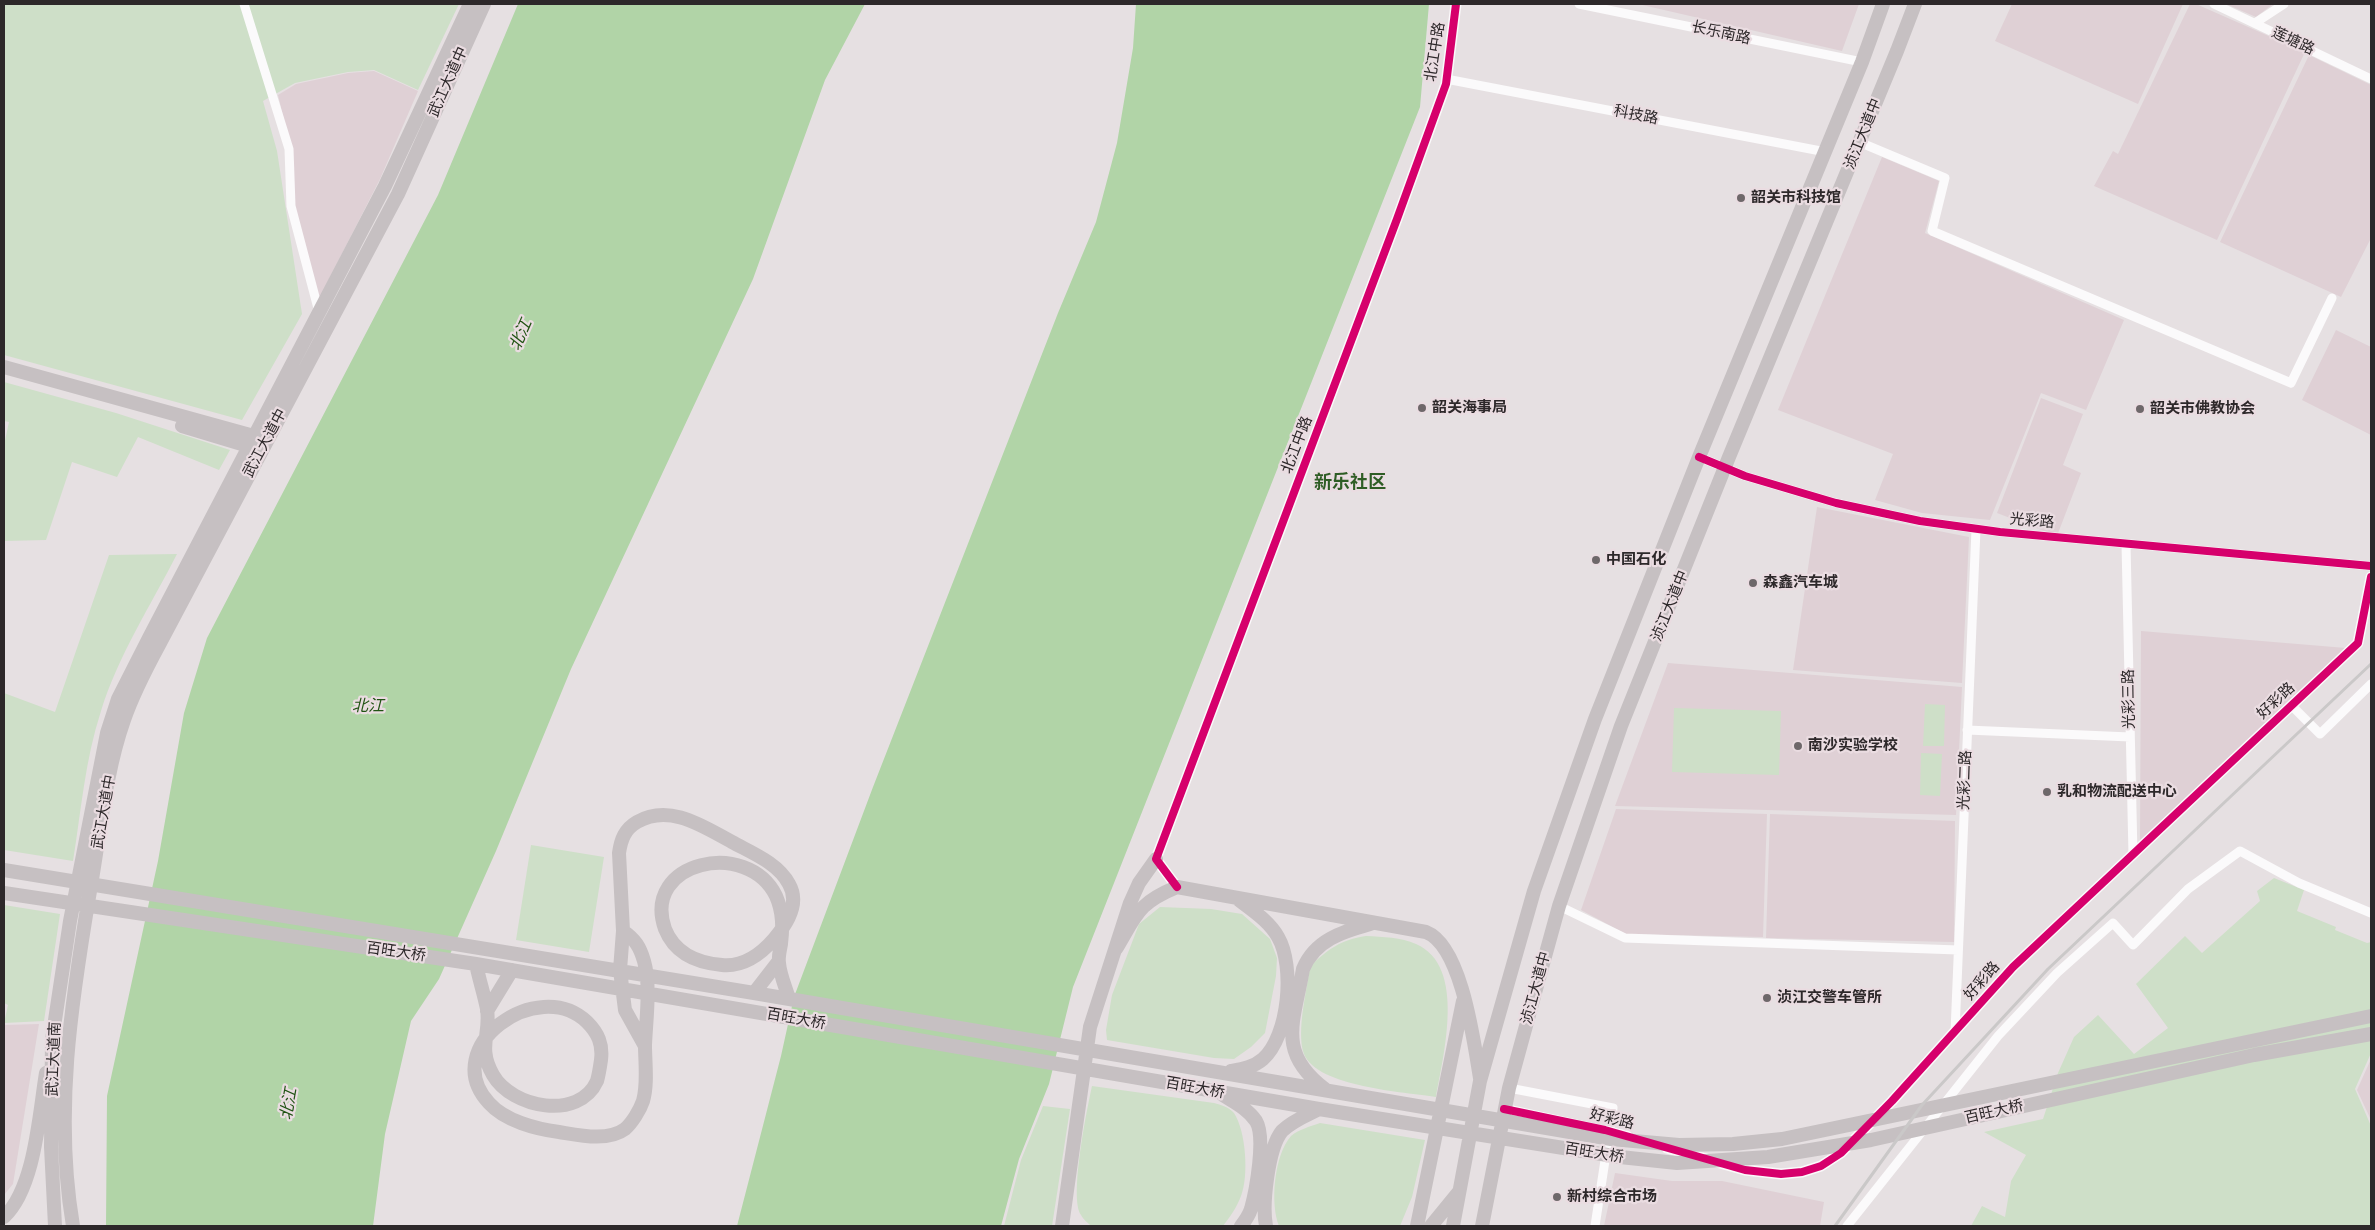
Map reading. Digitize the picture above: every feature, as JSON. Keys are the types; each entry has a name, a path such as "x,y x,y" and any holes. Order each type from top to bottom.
{"main road":[{"name":"武江大道中","path":"89,896 114,753 131,701 319,312 385,186 470,4"},
{"name":"武江大道中","path":"75,893 102,752 118,699 257,443 398,194 484,4"},
{"name":"浈江大道中","path":"1453,1226 1480,1081 1534,891 1595,719 1698,457 1826,152 1883,4"},
{"name":"浈江大道中","path":"1482,1226 1509,1088 1559,906 1621,726 1860,142 1914,4"},
{"path":"4,367 257,443"},
{"path":"4,375 257,443"},
{"path":"645,1046 625,1010 620,970 622,931 620,853 624,834 635,823 652,816 667,814 696,823 769,862 790,885 793,907 775,938 751,959 727,965 696,961 682,952 667,932 663,922 663,906 669,888 676,878 701,864 712,862 735,864 759,877 775,894 781,911 783,930 778,962 789,999"},
{"path":"1062,1226 1090,1027 1130,903 1139,883 1156,859"},
{"name":"百旺大桥","path":"4,870 754,993 1611,1139 1680,1145 1733,1144 1782,1138 2371,1016"},
{"path":"1116,949 1144,903 1156,895 1177,887 1433,934 1444,947 1454,966 1464,998 1480,1081"},
{"name":"武江大道南","path":"55,1226 51,1147 52,1040 75,893"},
{"name":"百旺大桥","path":"9,894 476,964 1319,1109 1620,1157 1677,1163 1768,1157 1871,1140 2254,1054 2371,1034"},
{"name":"武江大道南","path":"73,1226 66,1182 64,1086 72,1013 89,896"},
{"path":"1220,1072 1258,1063 1270,1051 1281,1030 1288,974 1286,959 1278,937 1259,915 1235,898"},
{"path":"1326,1090 1313,1080 1298,1062 1293,1048 1292,1032 1303,969 1306,961 1328,940 1343,932 1373,923"},
{"path":"476,964 487,1011 484,1050 499,1084 515,1097 532,1104 548,1105 580,1099 596,1082 602,1054 596,1031 582,1018 566,1009 544,1006 523,1010 498,1025 480,1045 475,1061 476,1079 487,1102 508,1117 548,1130 574,1134 613,1135 630,1125 643,1101 647,1004 644,962 635,939 622,931"},
{"path":"754,993 778,962"},
{"path":"487,1011 512,970"},
{"path":"1417,1226 1464,998"},
{"path":"4,1217 14,1208 25,1185 52,1040"},
{"path":"1218,1092 1244,1109 1259,1127 1260,1151 1257,1211 1266,1226"},
{"path":"1241,1226 1257,1211 1276,1140 1287,1126 1319,1109"},
{"path":"1431,1226 1459,1192"}],"street":[{"path":"244,4 289,149 291,206 319,312"},
{"name":"北江中路","path":"1156,859 1397,219 1446,79 1456,4"},
{"name":"长乐南路","path":"1579,4 1862,62"},
{"name":"莲塘路","path":"2214,4 2371,79"},
{"path":"2255,23 2284,4"},
{"name":"科技路","path":"1446,79 1826,152"},
{"path":"1860,142 1945,178 1932,231 2291,383 2332,298"},
{"name":"光彩路","path":"1698,457 1726,466 1745,476 1836,502 1920,521 2126,544 2371,566"},
{"name":"光彩二路","path":"1955,1032 1976,528"},
{"name":"光彩三路","path":"2126,544 2132,855"},
{"name":"好彩路","path":"1504,1109 1609,1131 1745,1170 1773,1174 1802,1172 1821,1166 1841,1153 1892,1101 2013,967 2358,643 2371,577"},
{"path":"2292,706 2320,734 2371,684"},
{"path":"1967,730 2130,737"},
{"path":"1847,1226 1998,1036 2057,973 2113,923 2133,945 2188,889 2240,851 2299,883 2371,912"},
{"path":"1156,859 1177,887"},
{"path":"1559,906 1625,938 1958,950"},
{"path":"1509,1088 1613,1108 1595,1226"}],"shaded area":[{"path":"4,4 459,4 418,90 374,70 348,72 295,83 263,101 277,151 302,314 242,420 4,355"},
{"path":"1638,4 1859,4 1842,51"},
{"path":"2012,4 2183,4 2138,104 1995,41"},
{"path":"2190,4 2196,4 2305,52 2217,240 2094,186 2113,151 2118,154"},
{"path":"2226,4 2273,4 2256,17"},
{"path":"2309,55 2371,85 2371,238 2341,297 2220,242"},
{"path":"374,71 418,91 380,179 319,299 293,205 291,149 278,95 296,84 348,73"},
{"path":"1882,157 1939,181 1925,233 2124,320 2086,410 2041,393 1990,520 1922,513 1875,500 1893,454 1778,410"},
{"path":"2336,330 2371,347 2371,435 2302,400"},
{"path":"4,382 116,413 230,450 219,470 138,437 117,477 72,462 46,540 4,541 4,445 9,422 4,421"},
{"path":"2041,398 2083,414 2063,465 2081,473 2057,536 1997,513"},
{"path":"1817,507 1969,537 1962,683 1793,670"},
{"path":"177,554 116,670 101,711 87,767 73,861 4,850 4,693 55,712 109,555"},
{"path":"2141,631 2346,648 2140,844"},
{"name":"南沙实验学校","path":"1668,663 1962,687 1956,815 1615,806"},
{"path":"1925,704 1945,705 1944,746 1923,746"},
{"path":"1674,708 1781,711 1779,775 1672,772"},
{"path":"1921,753 1942,754 1940,796 1920,795"},
{"path":"1616,809 1767,814 1763,937 1626,934 1581,910"},
{"path":"1770,814 1955,821 1954,942 1766,938"},
{"path":"531,845 604,857 589,952 516,940"},
{"path":"2274,878 2304,890 2297,911 2336,927 2335,930 2367,943 2371,942 2371,1053 2355,1089 2371,1126 2371,1226 1971,1226 1982,1206 2005,1217 2011,1181 2026,1155 1984,1132 2043,1119 2058,1073 2074,1037 2098,1015 2134,1054 2168,1028 2136,984 2185,936 2202,953 2260,901 2257,891"},
{"path":"4,905 60,914 44,1021 4,1023 8,1005 4,1003"},
{"path":"1160,907 1211,909 1242,914 1270,939 1277,958 1276,976 1265,1033 1251,1047 1234,1059 1214,1058 1107,1040 1106,1030 1112,995 1139,924"},
{"path":"1366,936 1398,939 1416,944 1432,955 1442,971 1447,991 1448,1013 1443,1059 1436,1097 1384,1090 1343,1081 1326,1074 1312,1065 1304,1054 1301,1034 1310,966 1335,946"},
{"path":"39,1024 13,1184 4,1195 4,1025"},
{"path":"2371,1059 2371,1120 2357,1090"},
{"path":"1092,1086 1214,1103 1222,1105 1234,1113 1244,1142 1245,1177 1239,1200 1223,1226 1091,1226 1084,1219 1078,1205 1078,1172"},
{"path":"1043,1106 1070,1109 1052,1226 1004,1226 1021,1160"},
{"path":"1320,1123 1425,1140 1412,1197 1400,1226 1279,1226 1276,1217 1274,1193 1277,1167 1285,1144 1291,1136 1301,1130"},
{"path":"1615,1173 1672,1181 1722,1181 1824,1202 1820,1226 1604,1226"}],"water":[{"name":"北江","path":"518,4 865,4 825,80 753,279 571,669 496,851 439,979 411,1021 385,1134 373,1226 106,1226 107,1096 158,861 184,713 207,638 438,195"},
{"path":"1136,4 1429,4 1420,107 1073,987 1049,1084 1019,1159 1001,1226 737,1226 781,1056 794,997 873,787 1058,313 1096,222 1117,143 1133,48"}],"railway":[{"path":"1835,1226 1922,1105 2048,969 2371,664"}],"cycle path":[{"path":"1177,887 1156,859 1446,84 1456,4"},
{"path":"1699,457 1745,476 1836,503 1920,521 2000,532 2371,566"},
{"path":"1504,1109 1605,1130 1745,1170 1781,1174 1802,1172 1821,1166 1841,1153 1892,1101 2013,967 2358,643 2371,577"}],"place":[{"name":"韶关市科技馆","path":"1741,198"},
{"name":"韶关海事局","path":"1422,408"},
{"name":"韶关市佛教协会","path":"2140,409"},
{"name":"中国石化","path":"1596,560"},
{"name":"森鑫汽车城","path":"1753,583"},
{"name":"南沙实验学校","path":"1798,746"},
{"name":"乳和物流配送中心","path":"2047,792"},
{"name":"浈江交警车管所","path":"1767,998"},
{"name":"新村综合市场","path":"1557,1197"}],"district":[{"name":"新乐社区","path":"1350,483"}]}
